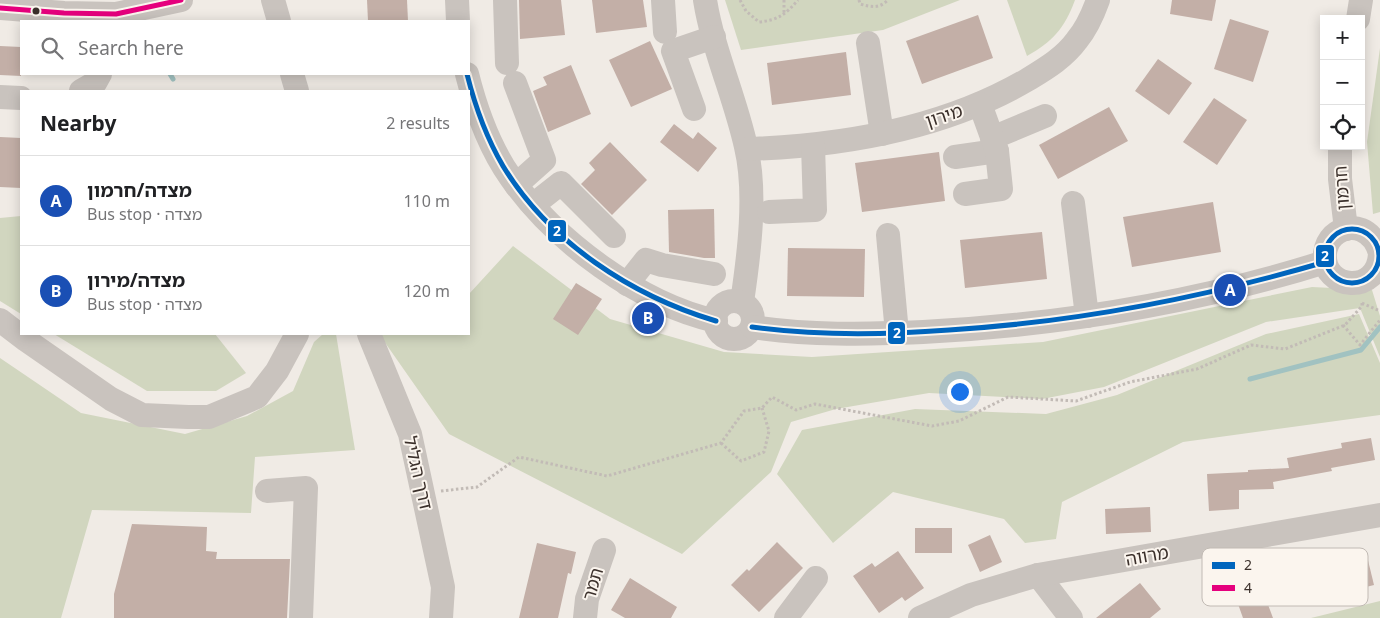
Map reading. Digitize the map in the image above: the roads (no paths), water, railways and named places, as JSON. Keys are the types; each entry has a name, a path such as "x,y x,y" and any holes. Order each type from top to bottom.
{"street":[{"path":"0,8 116,18 181,0"},
{"path":"273,0 279,20"},
{"path":"457,0 458,20"},
{"path":"505,0 511,73 544,160 516,185"},
{"path":"663,0 665,32"},
{"path":"705,0 746,149 750,214 748,259 742,302"},
{"name":"מירון","path":"746,149 792,148 882,134 939,119 980,104 1016,87 1056,62 1077,41 1092,17 1098,0"},
{"path":"1359,15 1361,0"},
{"path":"694,109 672,51 714,37"},
{"path":"868,43 882,134"},
{"path":"83,90 94,83 99,75"},
{"path":"292,75 297,90"},
{"path":"467,75 473,98 475,123 488,139 510,178 539,214 571,242 627,284 678,311 716,322"},
{"path":"0,98 20,98"},
{"path":"966,194 1001,189 995,144 980,104"},
{"path":"955,157 995,144 1045,116"},
{"path":"769,212 815,210 813,145"},
{"name":"חרמון","path":"1340,150 1340,179 1346,229"},
{"path":"533,205 561,184 614,236"},
{"path":"1073,203 1087,316"},
{"path":"1346,229 1359,229 1370,234 1379,249 1380,261 1377,269 1362,292 1334,276 1326,262 1326,248 1329,241 1339,232 1346,229"},
{"path":"888,235 898,333"},
{"path":"627,284 646,260 662,265 714,274"},
{"path":"752,328 836,334 898,333 999,326 1087,316 1209,294 1326,262"},
{"path":"736,300 742,302 747,305 753,316 752,328 745,336 729,338 720,332 716,322 718,311 725,303 736,300"},
{"path":"0,320 111,399 142,415 209,417 258,397 277,371 296,335"},
{"name":"דרך הגליל","path":"369,335 410,434 443,587 441,618"},
{"path":"267,491 306,488 300,618"},
{"name":"מרווה","path":"920,618 971,595 1038,575 1380,515"},
{"name":"תמר","path":"585,618 587,599 604,550"},
{"path":"1038,575 1072,618"},
{"path":"786,618 816,578"}],"waterway":[{"path":"171,75 173,79"},
{"path":"1250,379 1361,350 1380,327"}],"place":[{"name":"מצדה/חרמון","path":"1230,290"},
{"name":"מצדה/מירון","path":"648,318"}]}
